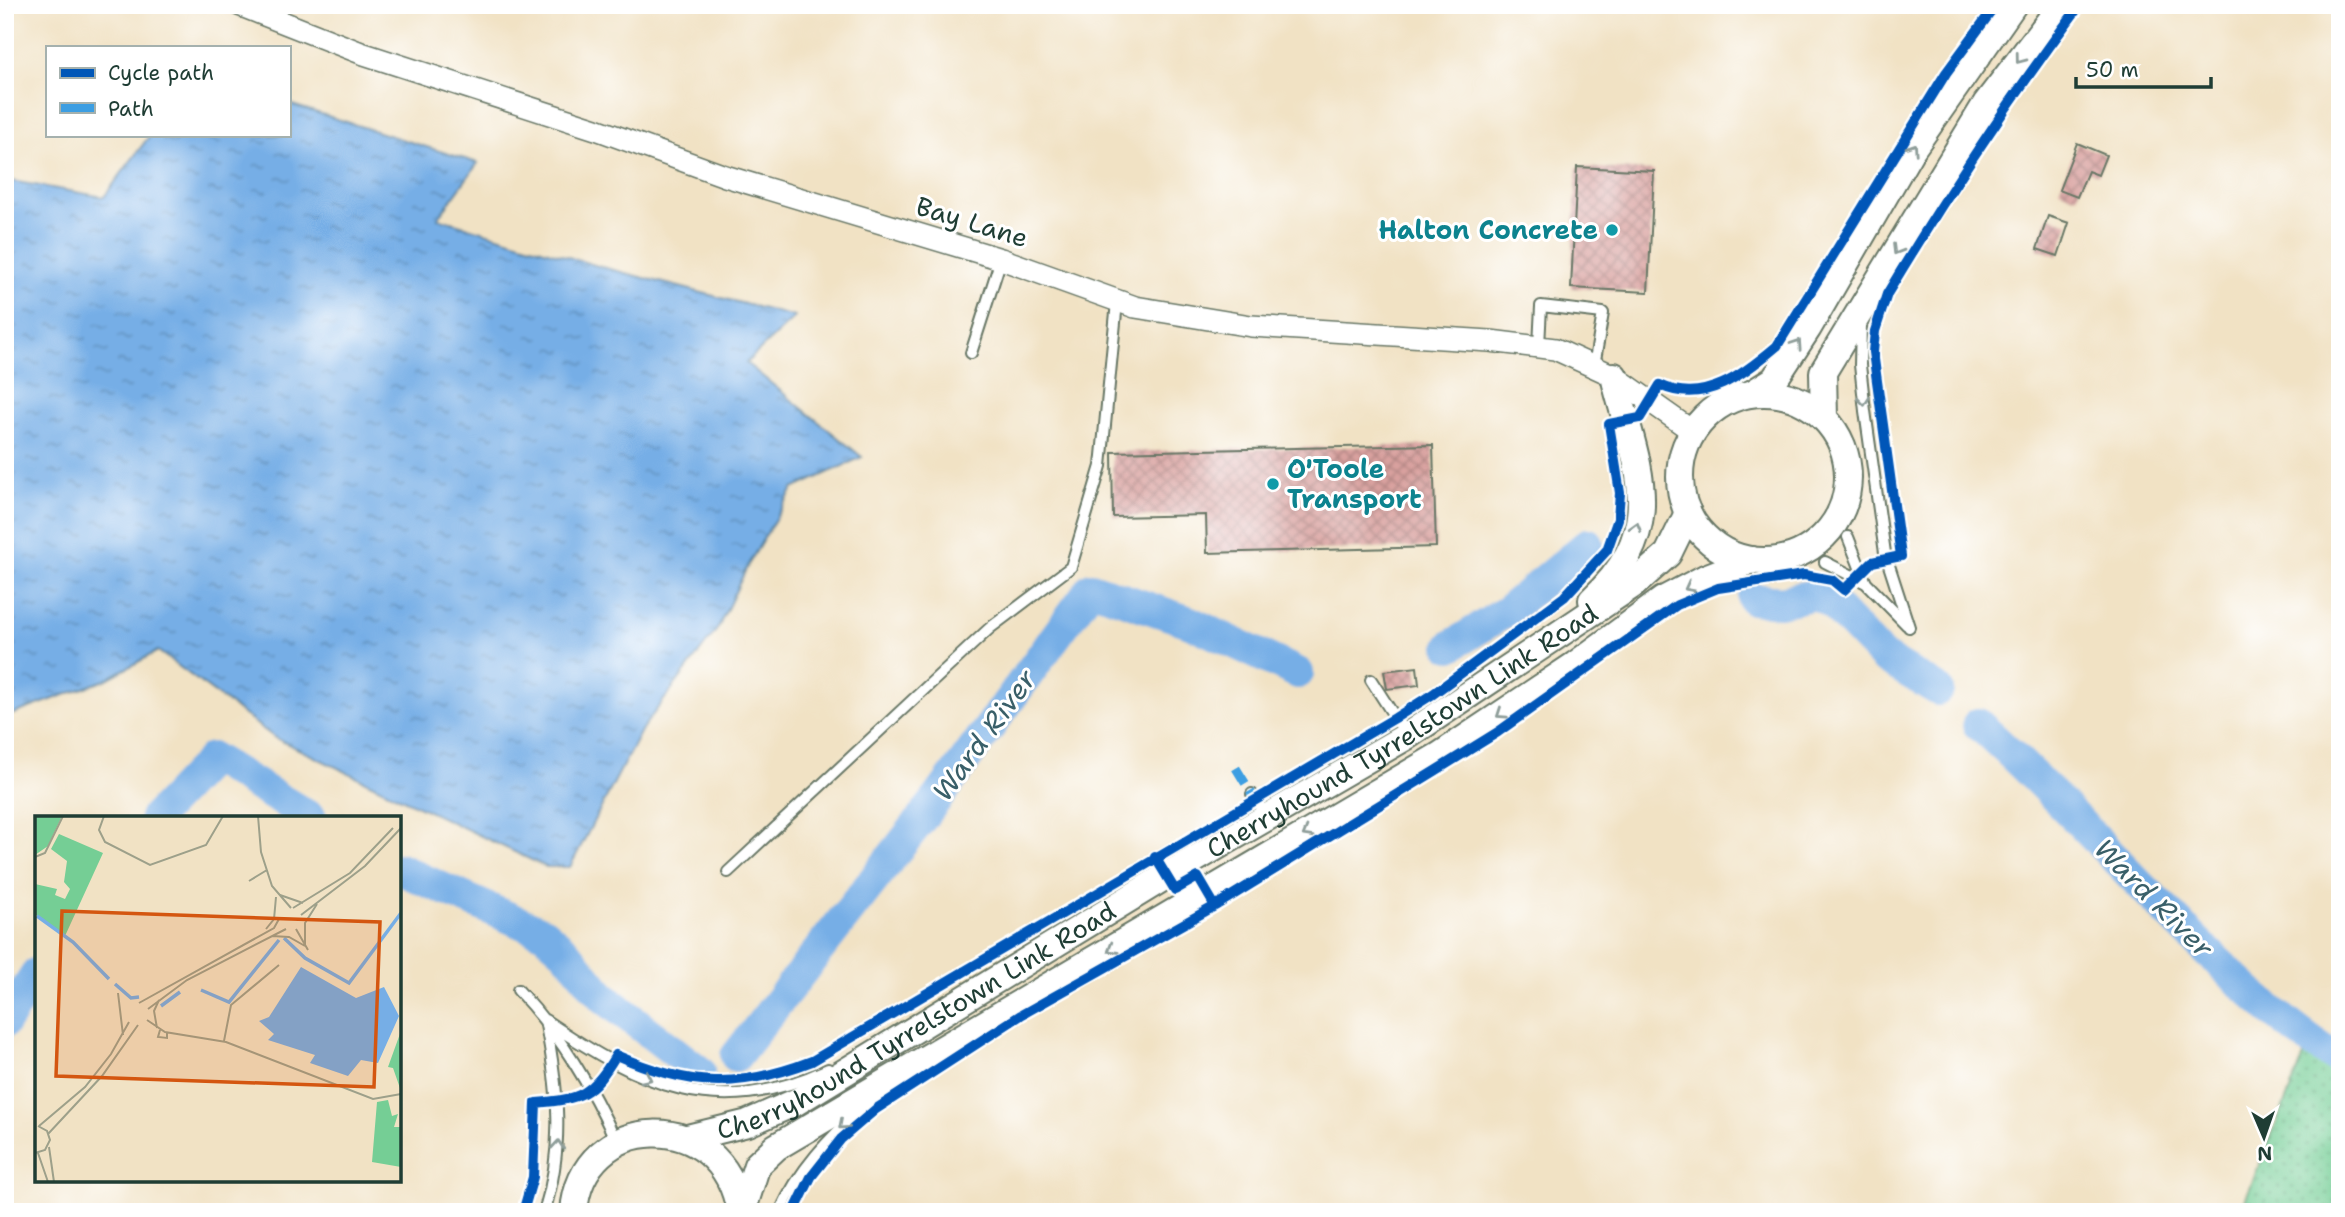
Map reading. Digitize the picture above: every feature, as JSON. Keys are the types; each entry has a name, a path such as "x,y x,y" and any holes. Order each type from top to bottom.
{"street":[{"name":"Bay Lane","path":"239,5 361,54 584,125 725,176 1001,259 1117,302 1190,318 1251,326 1555,349 1604,371 1692,432"},
{"path":"1753,393 1791,397 1824,418 1838,437 1846,458 1848,480 1844,502 1834,522 1820,539 1801,552 1780,559 1752,560 1726,552 1703,536 1688,513 1680,486 1681,458 1692,432 1708,413 1729,400 1753,393 1774,380 1808,328 1910,152 2013,5"},
{"path":"1824,418 1823,372 1986,104 2062,5"},
{"path":"1472,694 1572,618 1604,589 1625,559 1639,525 1641,476 1604,371"},
{"name":"Cherryhound Tyrrelstown Link Road","path":"687,1138 748,1123 796,1102 1267,817 1407,736 1634,584 1668,554 1688,513"},
{"name":"Cherryhound Tyrrelstown Link Road","path":"741,1212 757,1165 776,1147 1439,756 1575,665 1663,600 1705,578 1752,560"},
{"path":"574,1212 583,1177 597,1157 617,1143 639,1135 663,1133 687,1138 709,1150 726,1169 737,1191 741,1212"}],"lane":[{"path":"971,353 1001,259"},
{"path":"728,872 990,628 1071,567 1101,466 1117,302"},
{"path":"1539,346 1541,306 1603,313 1604,371"},
{"path":"1825,562 1866,583 1909,627 1885,553 1860,365 1861,309"},
{"path":"1848,537 1866,583"},
{"path":"1371,680 1407,736"},
{"path":"1252,794 1267,817"},
{"path":"518,990 545,1020 585,1078 617,1143"},
{"path":"545,1020 612,1062 664,1086 710,1095 741,1095 795,1084 922,1024"},
{"path":"544,1212 551,1189 560,1118 556,1069 545,1020"},
{"path":"780,1212 804,1170 829,1138 870,1101 957,1041"}],"green space":[{"path":"2314,1032 2340,1050 2340,1212 2240,1212"}],"water":[{"path":"290,104 478,163 438,218 598,266 795,317 746,363 862,457 793,489 748,565 718,628 642,729 570,867 546,867 275,738 158,651 105,680 5,717 5,180 104,197 149,136 290,136"}],"building":[{"path":"2077,143 2106,155 2098,175 2088,171 2077,197 2059,190"},
{"name":"Halton Concrete","path":"1577,167 1654,171 1648,292 1571,288"},
{"path":"2048,216 2069,223 2058,256 2037,249"},
{"name":"O'Toole Transport","path":"1433,445 1436,547 1207,553 1206,515 1113,517 1112,452"},
{"path":"1417,667 1419,685 1387,689 1384,671"}],"waterway":[{"name":"Ward River","path":"1451,646 1507,611 1588,544"},
{"name":"Ward River","path":"736,1056 940,795 1091,588 1190,622 1298,673"},
{"name":"Ward River","path":"1753,599 1780,602 1816,594 1831,603 1883,657 1938,690"},
{"name":"Ward River","path":"1978,724 2038,780 2227,970 2289,1025 2340,1060"},
{"name":"Ward River","path":"157,816 212,758 308,816"},
{"name":"Ward River","path":"401,870 544,933 565,951 602,996 699,1071"},
{"name":"Ward River","path":"5,1022 35,976"}],"marked path":[{"path":"1236,768 1252,794"}],"cycle path":[{"path":"523,1212 533,1177 536,1103 575,1097 584,1092 600,1079 616,1055 667,1074 713,1081 760,1077 812,1061 1395,718 1433,694 1564,597 1607,550 1618,519 1620,493 1609,424 1640,418 1660,385 1676,391 1708,389 1737,376 1777,346 1946,73 1996,5"},
{"path":"794,1212 811,1177 841,1139 876,1109 1021,1015 1215,906 1498,732 1677,605 1718,588 1804,575 1832,580 1844,590 1872,562 1901,556 1873,352 1875,331 1887,294 1980,147 2080,5"},
{"path":"1155,857 1175,890 1198,877 1215,906"}],"place":[{"name":"Halton Concrete","path":"1612,230"},
{"name":"O'Toole Transport","path":"1273,484"}]}
